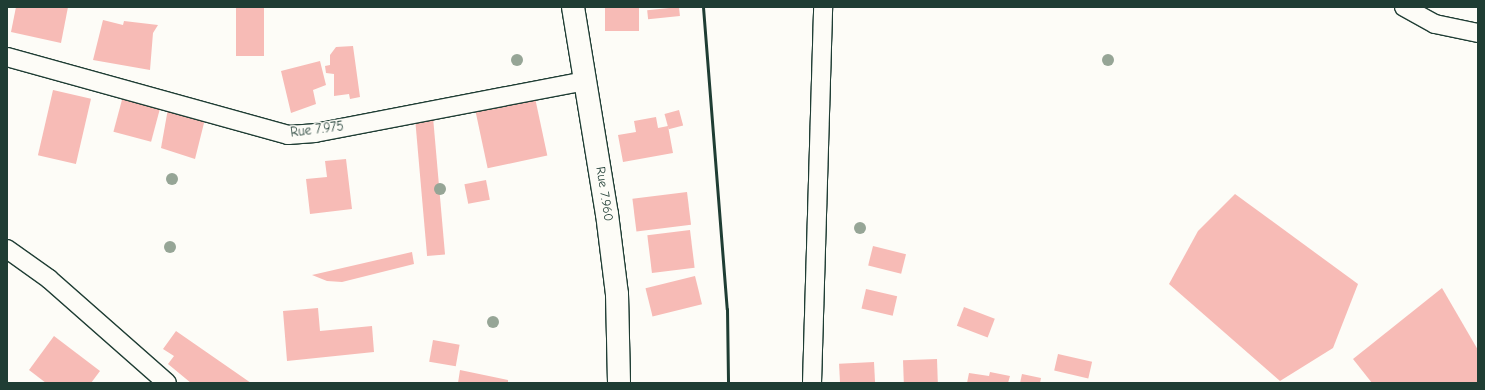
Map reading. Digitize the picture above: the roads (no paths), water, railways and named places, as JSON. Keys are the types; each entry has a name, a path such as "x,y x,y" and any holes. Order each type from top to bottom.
{"street":[{"name":"Rue 7.960","path":"573,7 586,81 617,294 619,383"},
{"path":"812,383 823,7"},
{"path":"1404,7 1435,24 1478,32"},
{"name":"Rue 7.975","path":"7,57 288,135 315,133 586,81"},
{"path":"7,248 48,279 167,383"}],"railway":[{"path":"703,7 727,309 728,383"}]}
